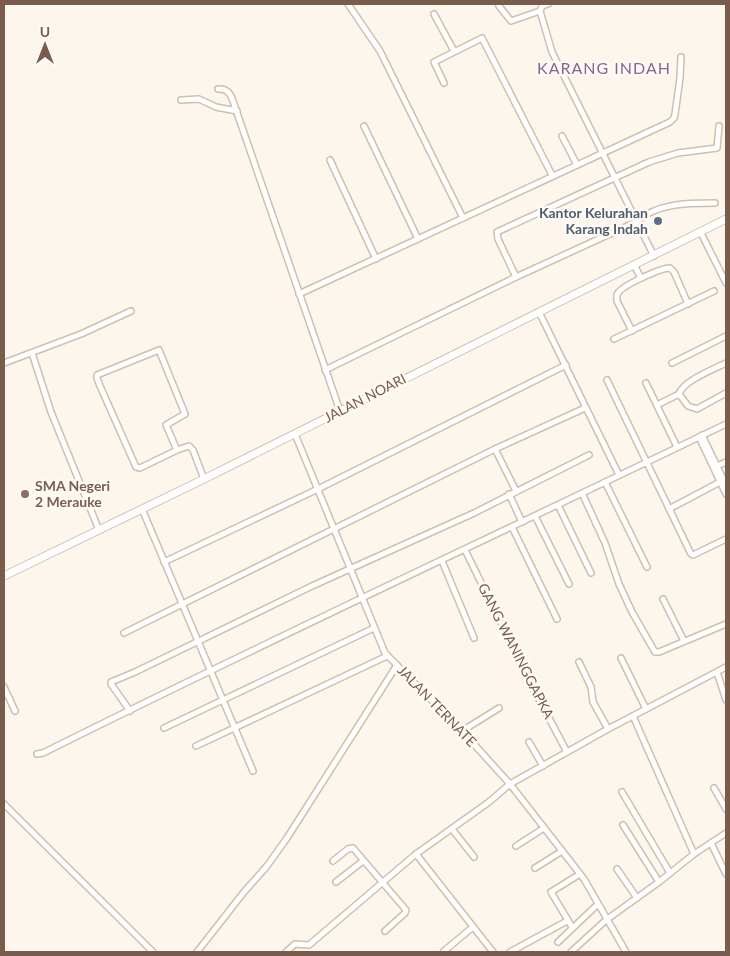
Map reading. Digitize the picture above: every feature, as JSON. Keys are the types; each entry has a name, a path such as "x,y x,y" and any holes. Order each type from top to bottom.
{"street":[{"path":"348,4 380,51 463,218"},
{"path":"548,4 542,6 540,11 552,52 654,256"},
{"path":"499,6 511,21 540,11"},
{"path":"434,14 454,51"},
{"path":"444,83 434,62 482,38 552,175"},
{"path":"300,294 672,120 675,114 681,58"},
{"path":"218,89 228,91 237,111 340,411"},
{"path":"181,100 199,99 216,107 237,111"},
{"path":"364,126 418,239"},
{"path":"516,277 498,239 497,232 649,162 678,153 717,148 719,126"},
{"path":"562,136 576,165"},
{"path":"330,160 376,259"},
{"path":"325,370 516,277 636,222 647,214 674,205 715,203"},
{"name":"JALAN NOARI","path":"4,576 726,220"},
{"path":"701,233 726,283"},
{"path":"634,265 641,278"},
{"path":"632,331 617,301 617,295 619,291 641,278 665,268 670,268 674,272 688,304"},
{"path":"614,339 714,291"},
{"path":"4,364 81,334 131,311"},
{"path":"539,312 619,475"},
{"path":"672,363 726,336"},
{"path":"177,450 166,425 185,414 158,350 97,375 100,386 136,467 140,468 177,450 190,446 204,479"},
{"path":"32,353 51,412 99,530"},
{"path":"657,406 679,394 688,383 726,362"},
{"path":"164,562 318,490 566,365"},
{"path":"607,380 692,555 726,539"},
{"path":"646,383 677,447"},
{"path":"679,394 688,406 697,409 726,393"},
{"path":"124,634 495,449 585,408"},
{"path":"37,754 43,753 300,627 442,561 726,424"},
{"name":"JALAN TERNATE","path":"295,434 387,656 462,731 510,784 580,874 626,952"},
{"path":"700,436 726,485"},
{"path":"700,436 726,494"},
{"path":"495,449 516,491"},
{"path":"130,711 115,691 111,682 350,569 451,524 589,455"},
{"path":"717,466 726,462"},
{"path":"605,482 646,567"},
{"path":"669,509 720,482"},
{"path":"582,493 605,543 632,612 655,652 660,652 726,624"},
{"path":"509,494 522,522"},
{"path":"558,504 591,573"},
{"path":"142,508 253,770"},
{"path":"534,516 569,584"},
{"path":"512,527 557,619"},
{"name":"GANG WANINGGAPKA","path":"465,550 534,690 567,752"},
{"path":"442,561 474,638"},
{"path":"663,599 684,641"},
{"path":"164,728 374,628"},
{"path":"196,746 387,656"},
{"path":"621,658 646,709"},
{"path":"579,662 591,687 594,702 608,729"},
{"path":"197,952 272,859 397,665"},
{"path":"286,952 295,944 309,945 416,854 489,802 510,784 608,729 726,667"},
{"path":"717,672 726,700"},
{"path":"4,687 15,711"},
{"path":"462,731 499,708"},
{"path":"633,716 694,854"},
{"path":"529,742 543,766"},
{"path":"714,788 726,809"},
{"path":"622,792 670,873"},
{"path":"4,804 153,952"},
{"path":"623,825 659,882"},
{"path":"516,846 544,828"},
{"path":"452,829 474,857"},
{"path":"571,952 606,920 694,854 726,833"},
{"path":"710,843 726,874"},
{"path":"333,861 351,848 406,911 385,931"},
{"path":"535,868 562,852"},
{"path":"416,854 493,952"},
{"path":"336,882 364,861"},
{"path":"616,869 637,898"},
{"path":"572,927 551,892 580,874"},
{"path":"558,942 598,904"},
{"path":"510,952 567,921"},
{"path":"444,951 473,927"}],"place":[{"name":"Kantor Kelurahan Karang Indah","path":"658,221"},
{"name":"SMA Negeri 2 Merauke","path":"25,494"}],"district":[{"name":"KARANG INDAH","path":"604,68"}]}
